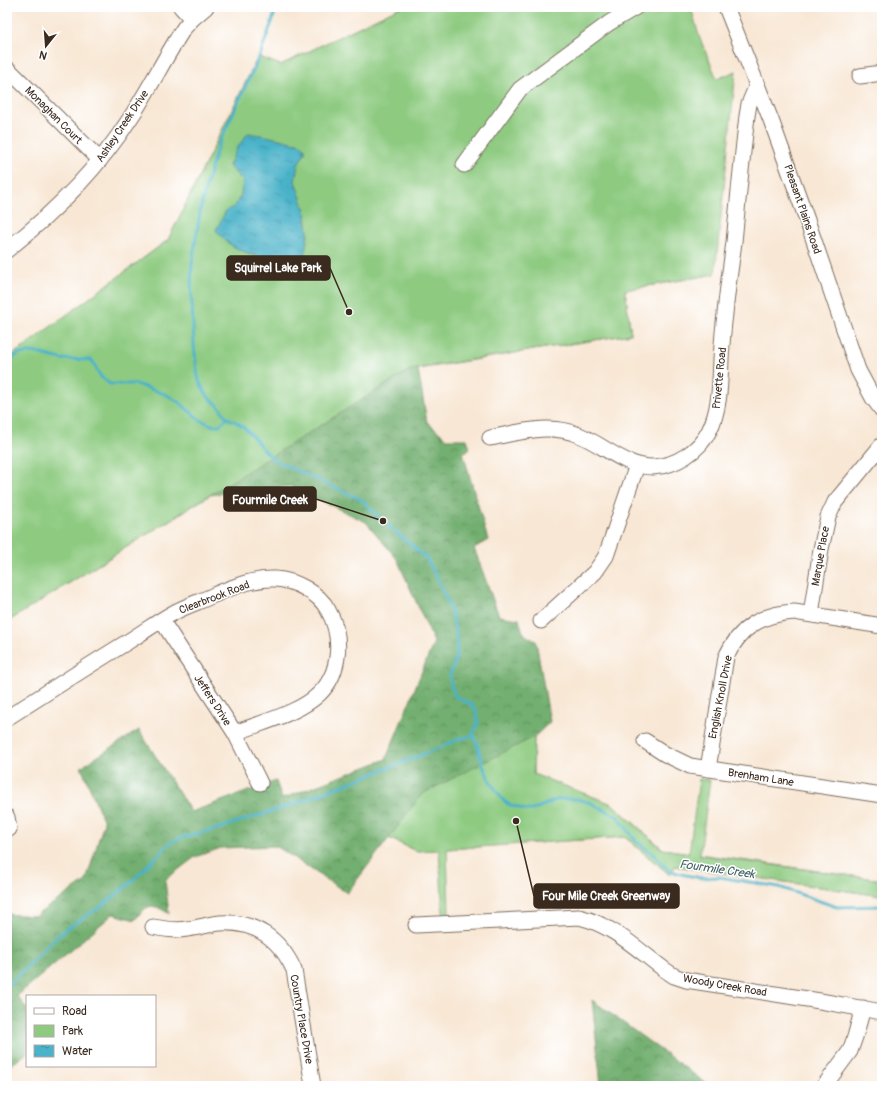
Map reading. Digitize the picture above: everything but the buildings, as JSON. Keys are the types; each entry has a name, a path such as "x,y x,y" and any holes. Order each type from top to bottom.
{"street":[{"path":"181,7 192,19"},
{"name":"Ashley Creek Drive","path":"7,250 64,200 100,160 132,116 177,39 192,19 206,7"},
{"path":"464,165 520,89 602,28 636,7"},
{"name":"Pleasant Plains Road","path":"726,7 771,120 808,220 858,370 873,398 882,410"},
{"name":"Monaghan Court","path":"9,70 100,160"},
{"path":"860,76 882,73"},
{"name":"Privette Road","path":"490,438 540,428 560,430 578,434 593,441 618,457 637,465 654,467 674,463 695,450 709,432 715,415 720,383 725,312 747,116 749,104 757,85"},
{"name":"Marque Place","path":"811,614 821,549 828,516 834,502 882,445"},
{"path":"541,621 595,572 606,556 637,465"},
{"name":"Clearbrook Road","path":"7,718 176,612 235,586 256,581 275,579 291,582 306,589 319,599 328,610 339,642 338,655 333,675 320,693 309,703 235,733"},
{"name":"English Knoll Drive","path":"708,768 722,673 726,657 730,648 744,631 763,618 781,613 794,612 882,626"},
{"name":"Jeffers Drive","path":"162,621 235,733 260,783"},
{"name":"Brenham Lane","path":"645,741 680,763 690,766 882,795"},
{"name":"Woody Creek Road","path":"416,925 579,918 591,920 610,929 674,976 686,980 882,1012"},
{"name":"Country Place Drive","path":"153,927 170,930 187,929 220,923 233,923 255,928 270,937 280,946 289,958 294,970 313,1086"},
{"path":"824,1086 850,1051 863,1008"}],"green space":[{"path":"400,7 715,274 625,290 631,334 418,369 427,422 447,439 467,439 470,449 463,453 488,540 474,548 499,616 519,619 524,633 536,641 550,722 534,737 533,774 612,804 663,849 882,880 882,896 675,866 670,875 625,837 416,851 389,838 347,893 276,846 221,848 195,857 165,880 169,914 159,908 150,906 143,910 135,920 113,914 17,996 26,1008 26,1054 7,1068 7,914 35,916 86,881 104,822 81,767 139,730 191,812 276,781 282,799 386,759 434,642 397,559 366,522 290,486 210,495 7,622 7,359 168,240 258,57 281,65"},
{"path":"400,7 691,7 699,36 717,79 736,71 715,274 625,290 631,334 409,370 7,622 7,359 168,240 258,57 281,65"},
{"path":"534,737 533,774 612,804 662,849 689,853 699,779 710,780 700,855 882,880 882,896 675,866 670,875 625,837 447,849 449,913 443,914 439,850 416,851 389,838 422,794"},
{"path":"592,1000 710,1086 601,1086"}],"water":[{"path":"248,133 301,144 305,149 305,152 298,165 295,181 306,213 308,234 305,253 300,258 288,265 240,250 226,241 216,230 226,211 235,206 241,195 243,181 229,166 237,148"}],"waterway":[{"path":"227,418 218,405 210,399 199,381 194,345 191,286 192,264 200,212 217,148 260,55 276,7"},
{"name":"Fourmile Creek","path":"7,361 19,354 33,352 61,359 92,360 100,376 110,384 136,384 167,395 180,403 200,420 214,426 221,424 227,418"},
{"name":"Fourmile Creek","path":"227,418 243,426 263,449 276,461 362,500 383,521 426,558 437,577 452,613 457,642 456,658 450,675 451,685 455,696 472,705 476,711 478,722 473,735 483,766 491,783 502,799 508,804 525,810 532,810 559,799 577,799 591,803 618,817 636,841 654,855 668,870 701,878 719,877 779,887 837,907 882,906"},
{"path":"7,987 67,928 102,906 129,884 170,843 180,838 220,828 291,805 427,753 459,739 473,735"}],"place":[{"name":"Squirrel Lake Park","path":"349,312"},
{"name":"Fourmile Creek","path":"383,521"},
{"name":"Four Mile Creek Greenway","path":"516,821"}]}
